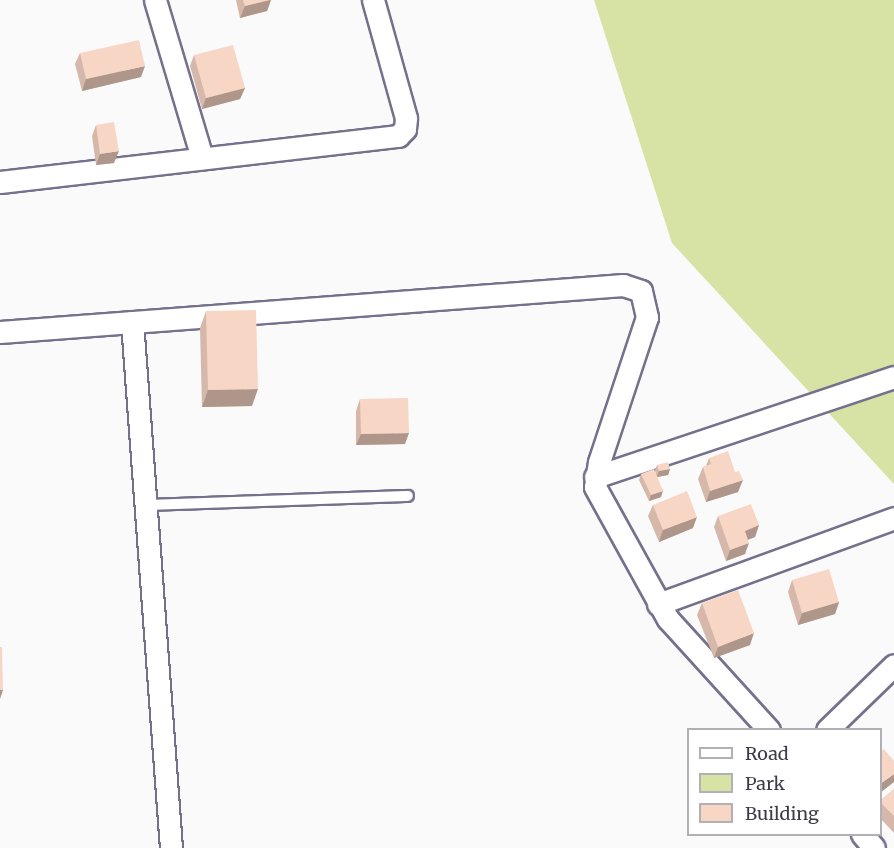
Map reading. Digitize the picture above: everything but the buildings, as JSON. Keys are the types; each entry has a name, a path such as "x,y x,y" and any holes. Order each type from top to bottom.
{"street":[{"path":"155,0 202,158"},
{"path":"0,182 149,168 202,158 398,136 405,129 406,118 373,0"},
{"path":"0,332 632,286 641,291 647,317 595,477 598,496 658,604 691,647 768,728"},
{"path":"132,322 171,848"},
{"path":"595,477 894,377"},
{"path":"658,604 894,518"},
{"path":"828,728 894,665"},
{"path":"864,836 874,848"}],"lane":[{"path":"146,505 408,496"}],"green space":[{"path":"594,0 894,0 894,484 672,243"}]}
